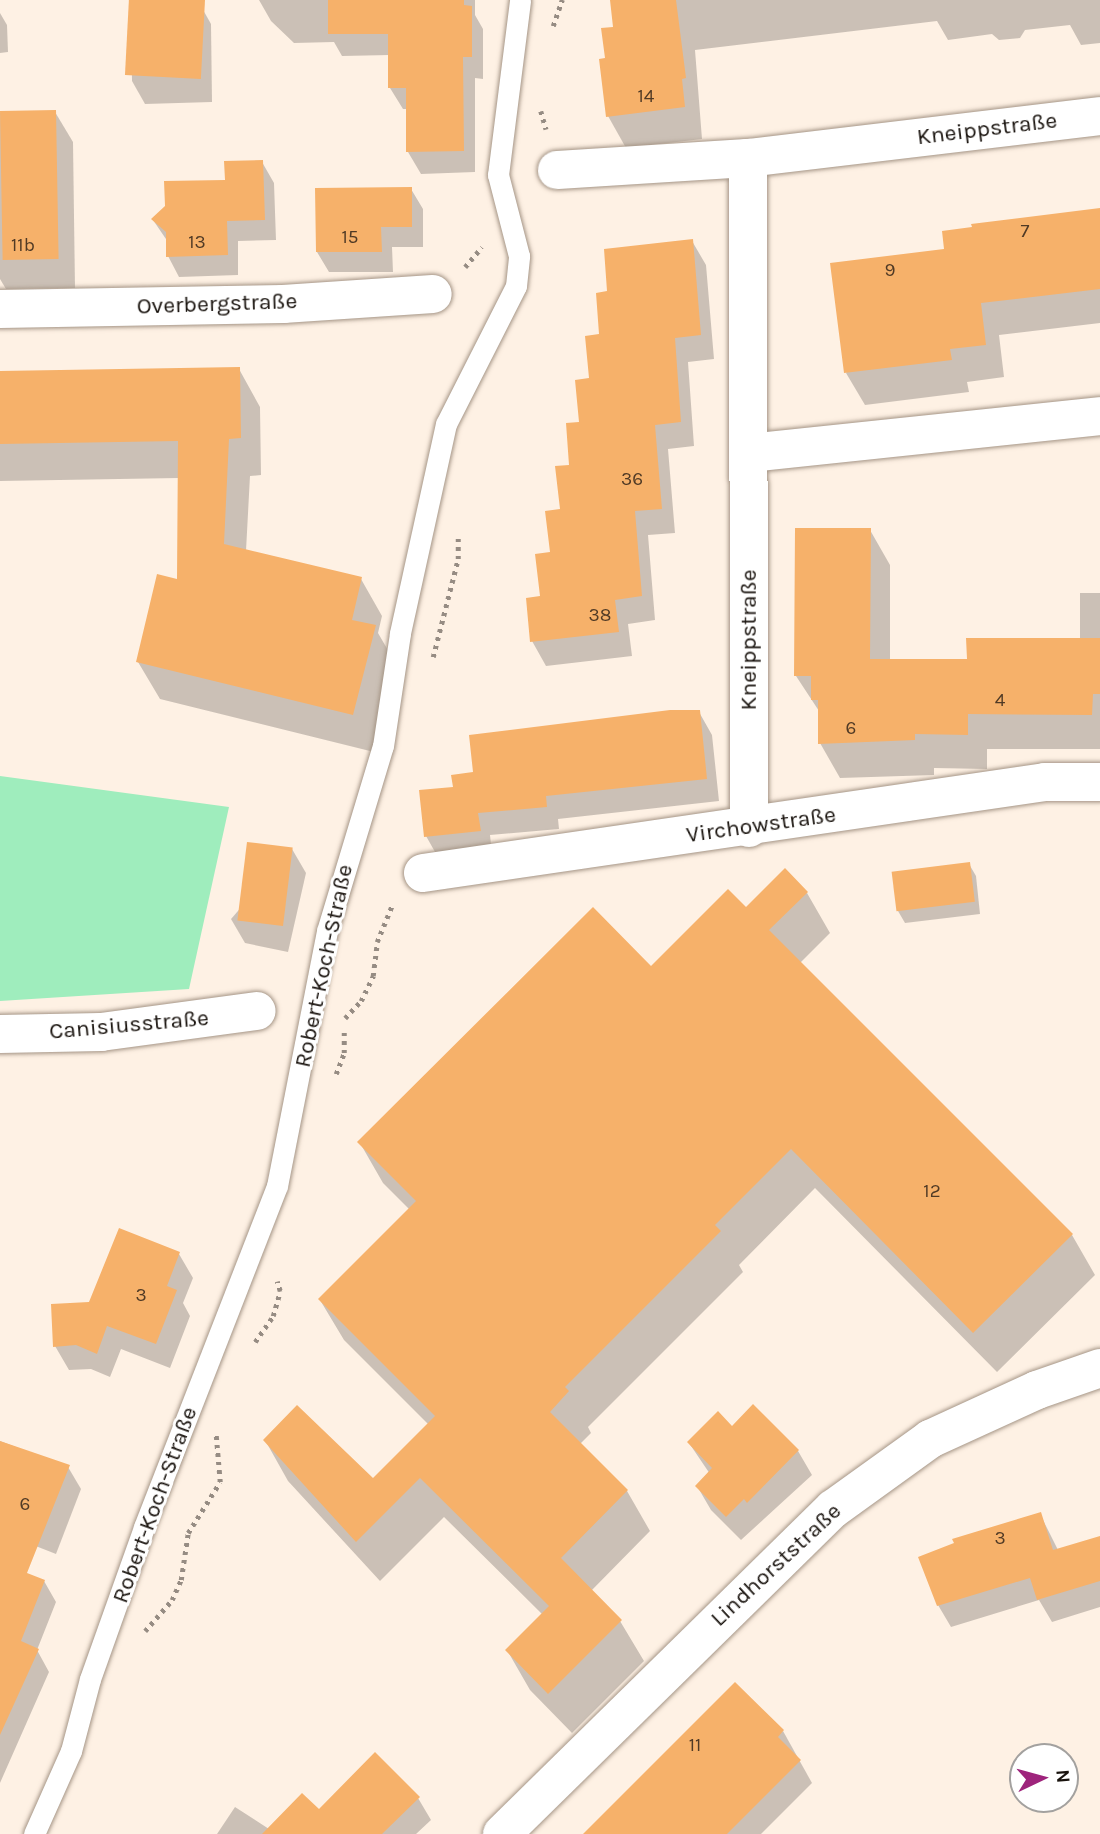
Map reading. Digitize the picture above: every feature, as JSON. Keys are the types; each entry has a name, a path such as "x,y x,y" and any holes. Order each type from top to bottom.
{"street":[{"name":"Kneippstraße","path":"557,170 748,158 1100,116"},
{"name":"Kneippstraße","path":"748,158 748,828"},
{"name":"Overbergstraße","path":"0,309 283,304 433,294"},
{"path":"749,453 1100,416"},
{"name":"Virchowstraße","path":"423,873 748,828 1045,782 1100,782"},
{"name":"Canisiusstraße","path":"0,1034 101,1032 257,1011"},
{"name":"Lindhorststraße","path":"502,1834 833,1509 930,1439 1037,1390 1100,1368"}],"lane":[{"name":"Robert-Koch-Straße","path":"34,1834 71,1751 90,1679 144,1527 276,1186 327,931 383,746 400,634 446,424 516,286 519,256 498,175 520,0"}],"path":[{"path":"430,668 458,559 458,522"}],"green space":[{"path":"0,776 229,807 189,989 0,1001"}],"building":[{"path":"129,0 205,0 201,79 125,75"},
{"path":"328,0 464,0 464,5 472,6 472,57 463,57 464,151 406,152 406,88 388,88 388,34 328,34"},
{"path":"610,0 676,0 686,78 682,79 685,107 606,117 599,59 605,58 601,28 613,27"},
{"path":"56,110 59,259 3,260 0,111"},
{"path":"263,160 265,220 227,221 228,255 166,257 166,232 151,219 165,206 164,181 225,180 224,161"},
{"path":"412,187 412,227 381,227 382,252 316,252 315,188"},
{"path":"1100,208 1100,289 981,303 986,345 950,349 952,360 844,373 830,263 944,249 942,231 972,227 971,224"},
{"path":"693,239 701,335 675,338 681,422 655,425 662,509 635,511 642,596 615,600 619,632 530,642 526,598 540,596 535,554 550,552 545,511 560,509 555,466 569,465 566,423 579,422 575,380 589,378 585,336 599,334 596,293 607,291 604,249"},
{"path":"240,367 241,438 229,439 224,544 362,577 352,620 376,625 353,715 136,662 157,574 177,579 178,441 0,444 0,371"},
{"path":"795,528 871,528 870,659 967,659 966,638 1100,638 1100,694 1093,694 1092,715 968,714 968,735 915,734 915,740 818,744 818,700 811,700 811,676 794,676"},
{"path":"670,710 700,710 707,779 546,796 547,807 478,813 481,831 424,837 419,790 453,787 451,775 473,772 469,735"},
{"path":"247,842 293,848 283,926 237,920"},
{"path":"970,862 975,902 896,911 892,872"},
{"path":"785,868 808,892 769,930 1073,1234 973,1333 791,1149 715,1225 721,1231 565,1387 569,1391 550,1412 628,1490 561,1558 622,1620 548,1694 505,1650 549,1606 420,1478 356,1542 263,1440 297,1405 373,1478 435,1416 318,1299 416,1201 357,1142 593,907 651,966 728,889 746,907"},
{"path":"119,1228 180,1252 167,1286 177,1290 156,1344 107,1326 97,1354 76,1345 53,1347 51,1304 89,1302"},
{"path":"753,1404 799,1450 747,1503 744,1499 726,1517 695,1486 712,1468 687,1442 718,1411 732,1426"},
{"path":"0,1441 70,1465 27,1573 45,1580 21,1641 39,1649 0,1735"},
{"path":"1041,1512 1053,1550 1100,1536 1100,1581 1037,1600 1030,1578 937,1606 918,1557 954,1543 952,1539"},
{"path":"735,1682 784,1730 778,1737 801,1760 727,1834 583,1834"},
{"path":"375,1752 420,1797 382,1834 262,1834 302,1793 319,1809"}]}
